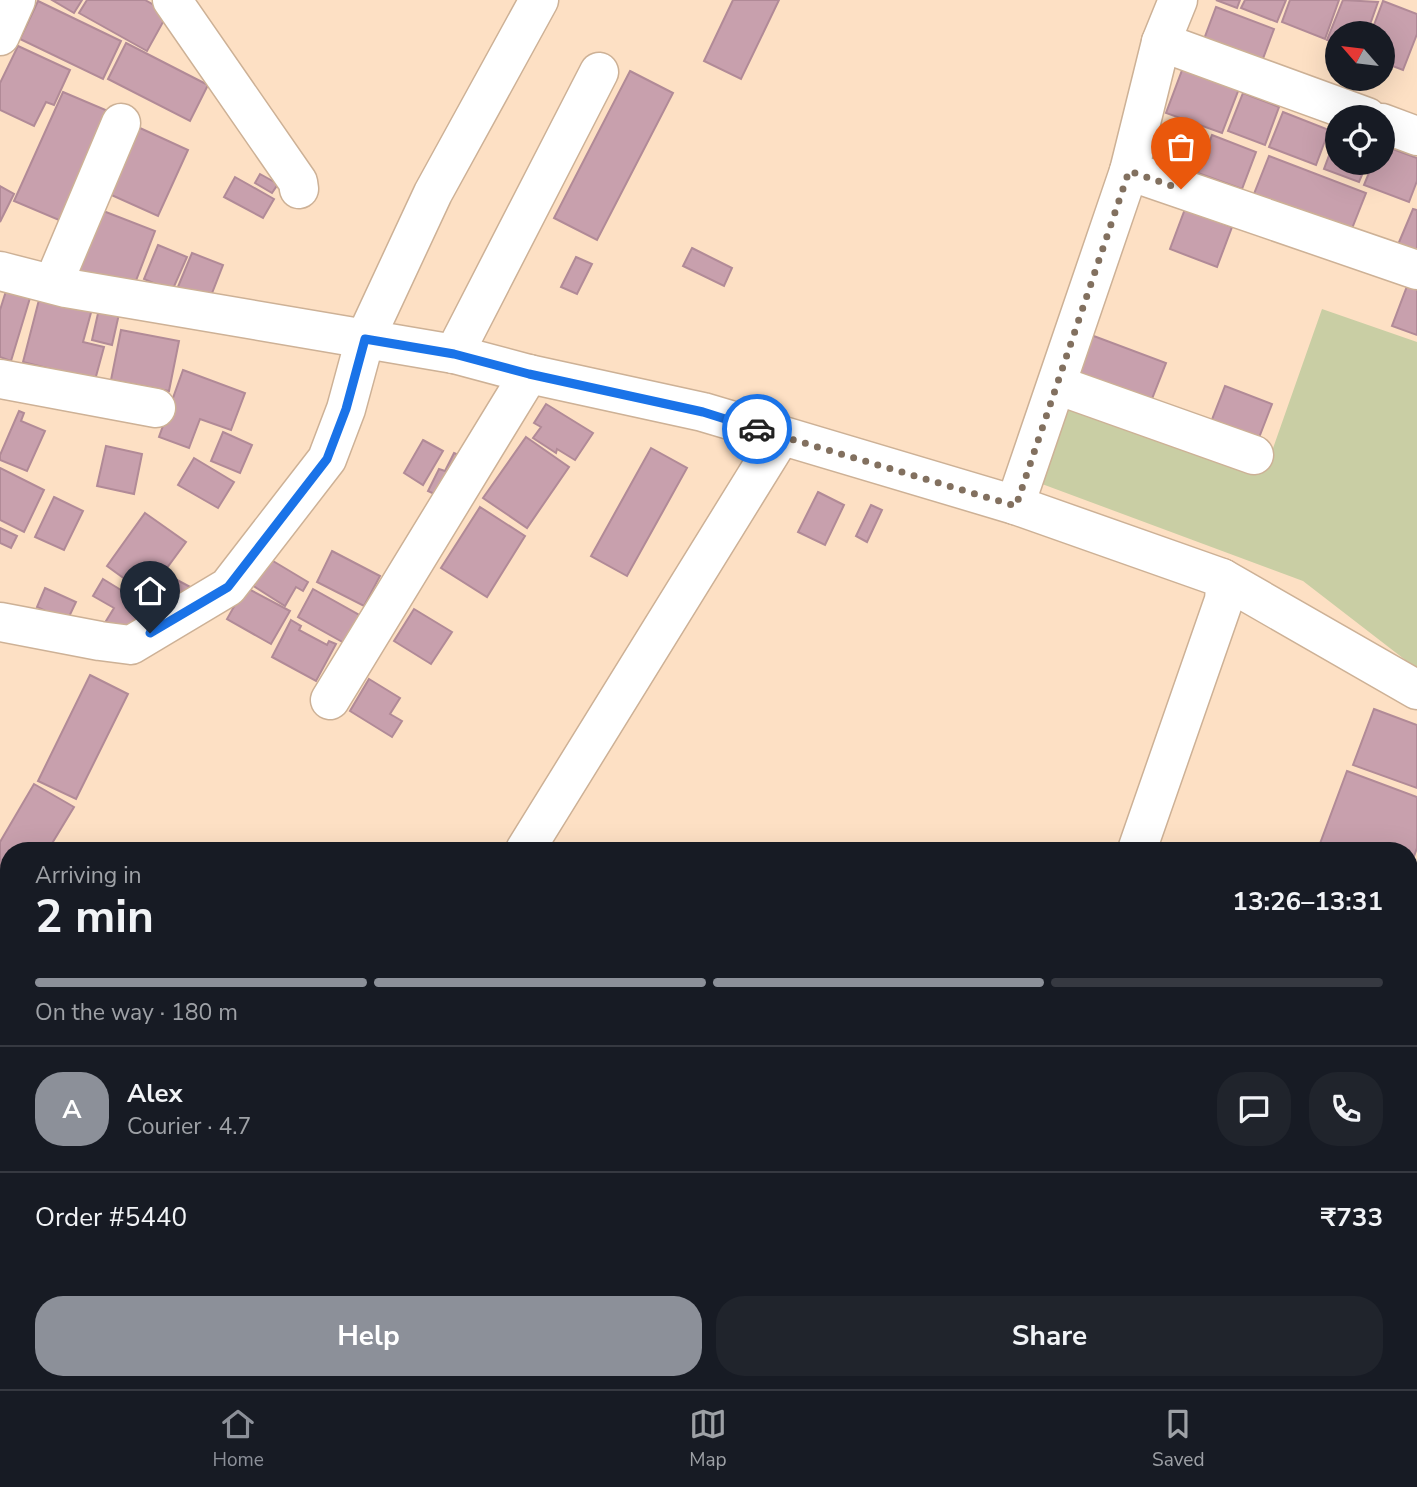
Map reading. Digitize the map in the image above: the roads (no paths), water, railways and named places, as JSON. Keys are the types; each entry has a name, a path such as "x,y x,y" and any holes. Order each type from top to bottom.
{"street":[{"path":"172,0 290,170 299,189"},
{"path":"0,622 131,645 228,587 327,459 346,409 365,339 433,193 539,0"},
{"path":"1016,506 1129,171 1161,42 1178,0"},
{"path":"1161,42 1334,105"},
{"path":"454,354 599,72"},
{"path":"53,284 121,122"},
{"path":"1395,128 1417,136"},
{"path":"1129,171 1417,270"},
{"path":"0,271 53,284 454,354 529,374 703,412 1016,506 1222,578 1417,691"},
{"path":"330,700 529,374"},
{"path":"0,379 156,408"},
{"path":"1057,385 1254,455"},
{"path":"531,842 781,436"},
{"path":"1140,842 1224,600 1225,587 1222,578"}]}
